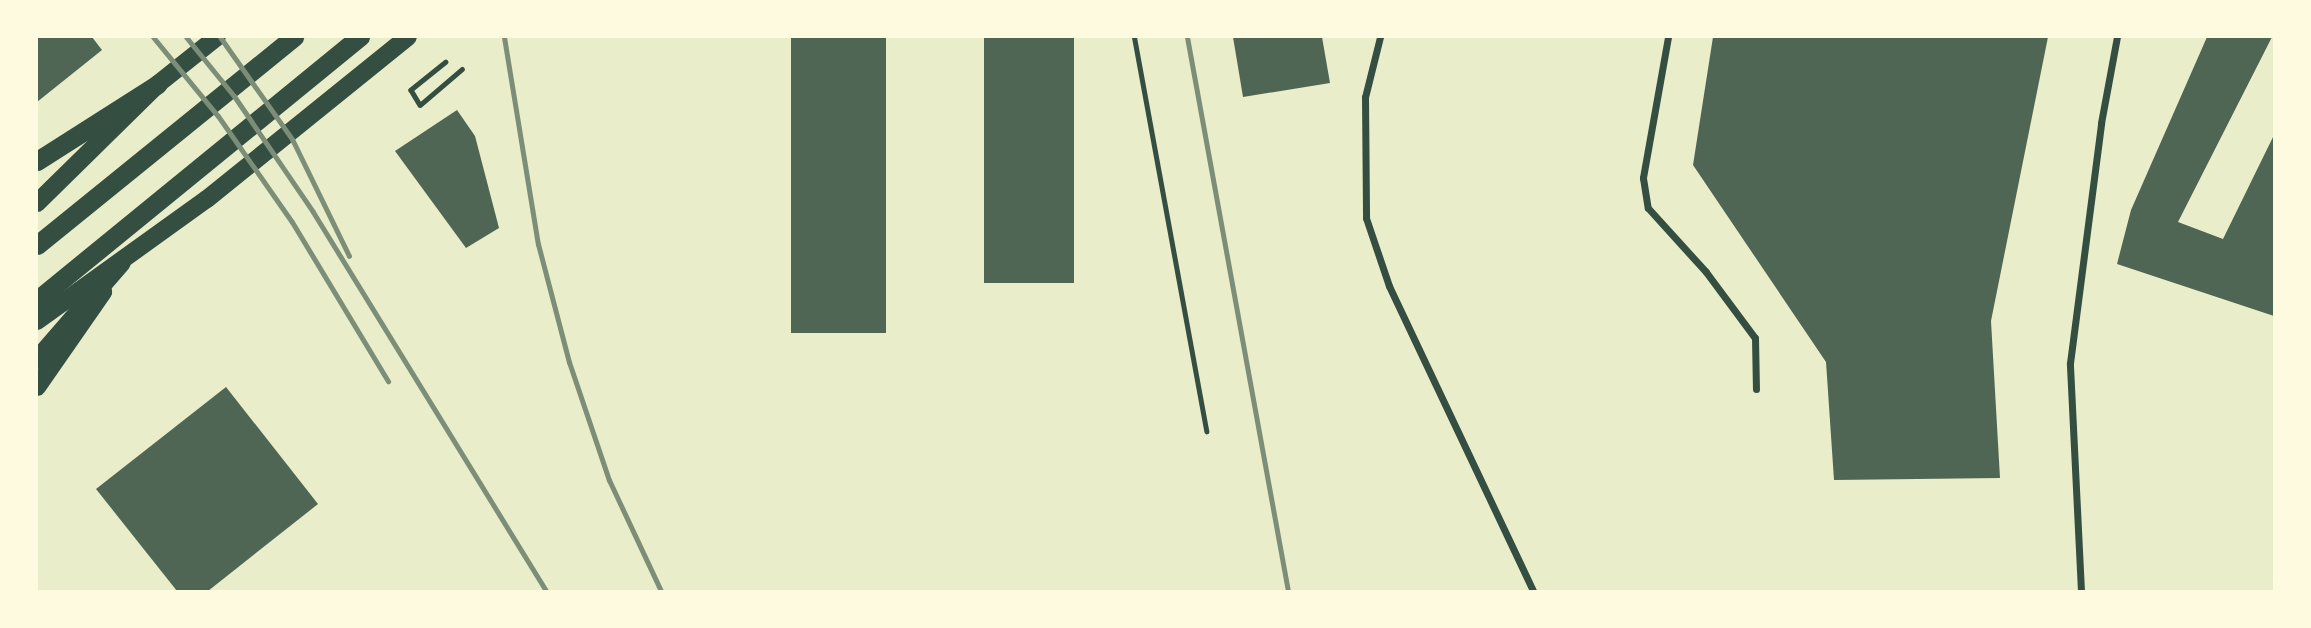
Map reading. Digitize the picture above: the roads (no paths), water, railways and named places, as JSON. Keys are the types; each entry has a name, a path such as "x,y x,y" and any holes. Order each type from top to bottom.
{"highway":[{"path":"37,245 295,37"},
{"path":"37,300 360,37"},
{"path":"37,161 158,84"},
{"path":"37,359 121,262"}],"main road":[{"path":"37,203 158,84 217,37"},
{"path":"37,321 207,199 408,37"},
{"path":"37,387 121,262"}],"street":[{"path":"1380,37 1365,97 1366,218 1388,286 1533,591"},
{"path":"1668,37 1643,178 1648,208 1706,272 1755,338 1756,389"},
{"path":"2081,591 2070,363 2101,123 2117,37"}],"lane":[{"path":"1134,37 1206,431"}],"railway":[{"path":"153,37 218,116 292,222 388,381"},
{"path":"186,37 234,96 313,212 546,591"},
{"path":"220,37 292,139 349,256"},
{"path":"504,37 538,244 569,362 609,480 661,591"},
{"path":"1187,37 1288,591"}]}
